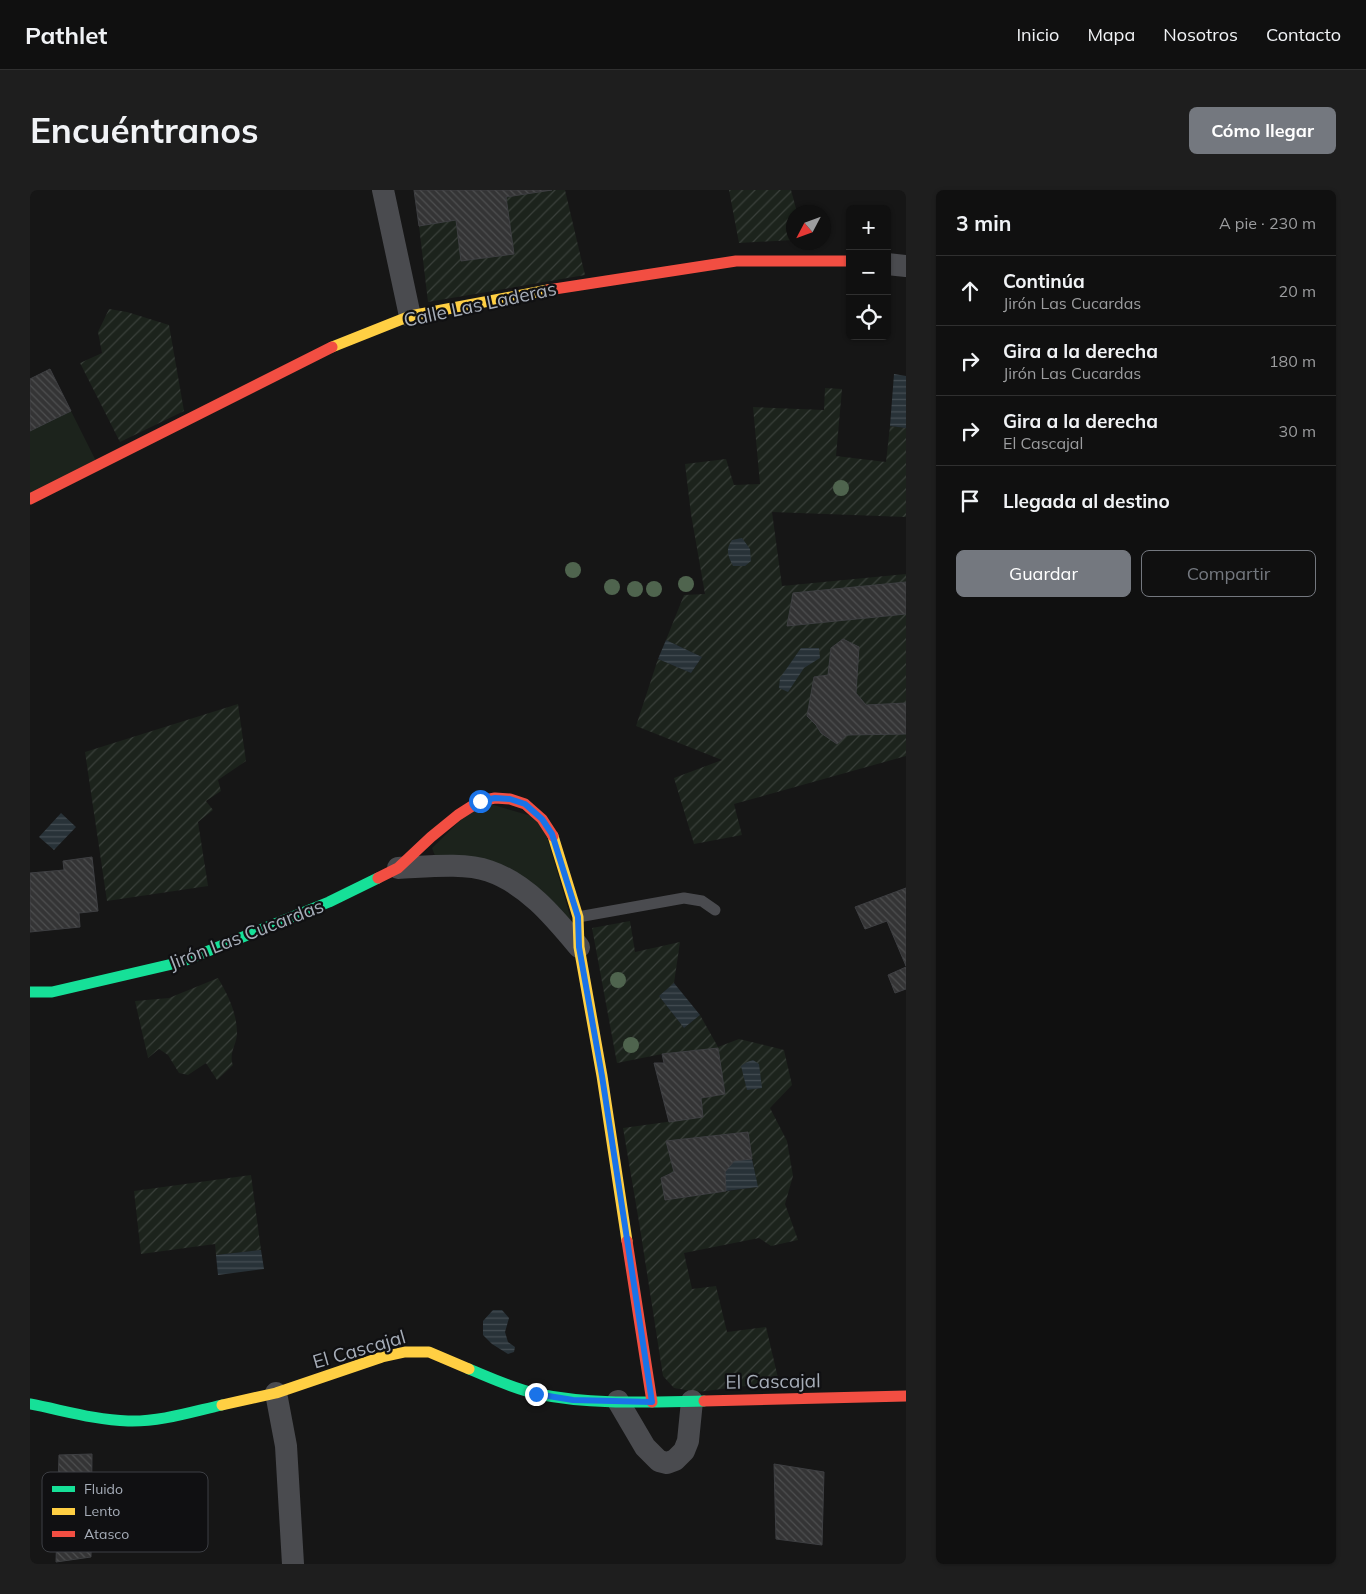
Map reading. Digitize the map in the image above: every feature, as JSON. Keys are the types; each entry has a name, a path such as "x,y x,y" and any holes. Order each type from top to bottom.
{"street":[{"path":"383,190 410,316"},
{"name":"Calle Las Laderas","path":"30,499 327,349 410,316 564,287 736,261 846,261"},
{"path":"891,264 906,266"},
{"name":"Jirón Las Cucardas","path":"30,992 52,992 181,962 329,902 398,868 431,837 458,815 480,801 495,798 510,799 525,804 542,819 552,834 578,917 579,947 602,1076 652,1402"},
{"path":"431,837 432,848 442,867"},
{"name":"Jirón Las Cucardas","path":"398,868 454,866 488,870 514,882 549,913 579,947"},
{"name":"El Cascajal","path":"30,1404 95,1417 128,1421 168,1418 276,1393 398,1352 417,1350 429,1352 500,1382 536,1394 573,1400 652,1402 906,1396"},
{"path":"276,1393 286,1446 293,1564"},
{"path":"618,1401 645,1447 660,1462 667,1463 675,1460 684,1451 688,1441 692,1401"}],"lane":[{"path":"578,917 684,898 702,901 715,910"}],"shaded area":[{"path":"552,190 565,190 585,275 428,302 419,226 456,220 462,261 513,254 506,197"},
{"path":"729,190 791,190 795,205 786,205 786,240 739,243"},
{"path":"109,309 127,312 169,325 184,411 120,442 80,363 102,353 98,332"},
{"path":"894,374 906,376 906,428 890,426"},
{"path":"825,388 842,389 836,456 886,462 890,426 906,428 906,517 772,512 782,586 906,574 906,756 734,804 742,835 694,844 674,778 722,760 636,726 658,659 691,673 702,657 666,640 684,595 705,594 691,514 685,464 726,459 734,485 760,484 753,407 824,410"},
{"path":"71,411 98,465 30,499 30,431"},
{"path":"742,538 750,549 751,561 745,566 733,566 728,547 732,540"},
{"path":"666,640 702,657 691,673 658,659"},
{"path":"801,648 819,648 820,658 804,668 788,692 779,688 780,678"},
{"path":"238,704 246,761 218,780 221,791 206,801 213,810 198,822 208,886 107,901 85,752"},
{"path":"480,801 542,819 579,947 514,882 435,856 432,848"},
{"path":"61,813 76,827 54,850 39,837"},
{"path":"630,921 635,952 680,942 674,983 659,996 684,1028 700,1015 718,1047 739,1039 784,1050 792,1085 770,1108 787,1141 793,1176 785,1204 798,1240 771,1246 759,1238 684,1253 692,1289 716,1286 727,1332 766,1327 779,1382 697,1392 674,1388 663,1376 623,1128 703,1117 701,1098 725,1094 718,1048 662,1054 617,1063 592,928","holes":["748,1132 757,1187 665,1200 661,1178 674,1172 666,1141"]},
{"path":"218,978 231,1003 235,1017 237,1035 232,1056 233,1065 217,1080 206,1063 188,1075 179,1073 168,1055 159,1049 148,1058 135,1001 169,998"},
{"path":"674,983 700,1015 684,1028 659,996"},
{"path":"753,1060 759,1064 762,1088 747,1090 741,1066"},
{"path":"752,1159 758,1187 726,1191 725,1172 734,1161"},
{"path":"251,1175 261,1250 216,1255 215,1244 141,1254 134,1191"},
{"path":"261,1250 264,1269 218,1275 216,1255"},
{"path":"493,1310 502,1310 509,1318 505,1332 508,1342 515,1347 514,1352 508,1354 492,1344 483,1335 483,1321"}],"building":[{"path":"414,190 552,190 506,197 514,254 461,261 456,220 419,226"},
{"path":"50,369 71,411 30,431 30,379"},
{"path":"906,582 906,614 787,626 793,593"},
{"path":"843,639 859,647 856,693 866,705 906,703 906,734 847,735 837,744 821,733 807,716 814,677 828,675 831,648"},
{"path":"92,857 98,911 79,913 80,927 30,932 30,873 64,870 63,861"},
{"path":"906,888 906,966 887,921 865,929 855,907"},
{"path":"906,967 906,989 895,993 888,975"},
{"path":"718,1048 725,1094 701,1098 703,1117 669,1122 654,1063 664,1063 662,1054"},
{"path":"748,1132 752,1159 734,1161 725,1172 726,1191 665,1200 661,1178 674,1172 666,1141"},
{"path":"92,1454 92,1472 59,1472 59,1455"},
{"path":"774,1464 824,1472 822,1545 776,1539"},
{"path":"56,1552 91,1552 91,1557 56,1562"}],"traffic: fast":[{"path":"30,992 52,992 181,962 329,902 378,878"},
{"path":"469,1369 520,1389 558,1398 621,1402 704,1401"},
{"path":"30,1404 91,1417 128,1421 164,1418 222,1405"}],"traffic: slow":[{"path":"332,347 410,316 548,290"},
{"path":"553,836 578,917 579,947 602,1076 627,1241"},
{"path":"222,1405 276,1393 382,1357 405,1352 429,1352 469,1369"}],"traffic: jam":[{"path":"548,290 736,261 846,261"},
{"path":"30,499 332,347"},
{"path":"378,878 398,868 431,837 458,815 480,801 495,798 510,799 525,804 542,819 553,836"},
{"path":"627,1241 652,1402"},
{"path":"704,1401 906,1396"}],"route":[{"path":"480,801 495,798 510,799 525,804 542,819 552,834 578,917 579,947 602,1076 652,1402 573,1400 536,1394"}]}
